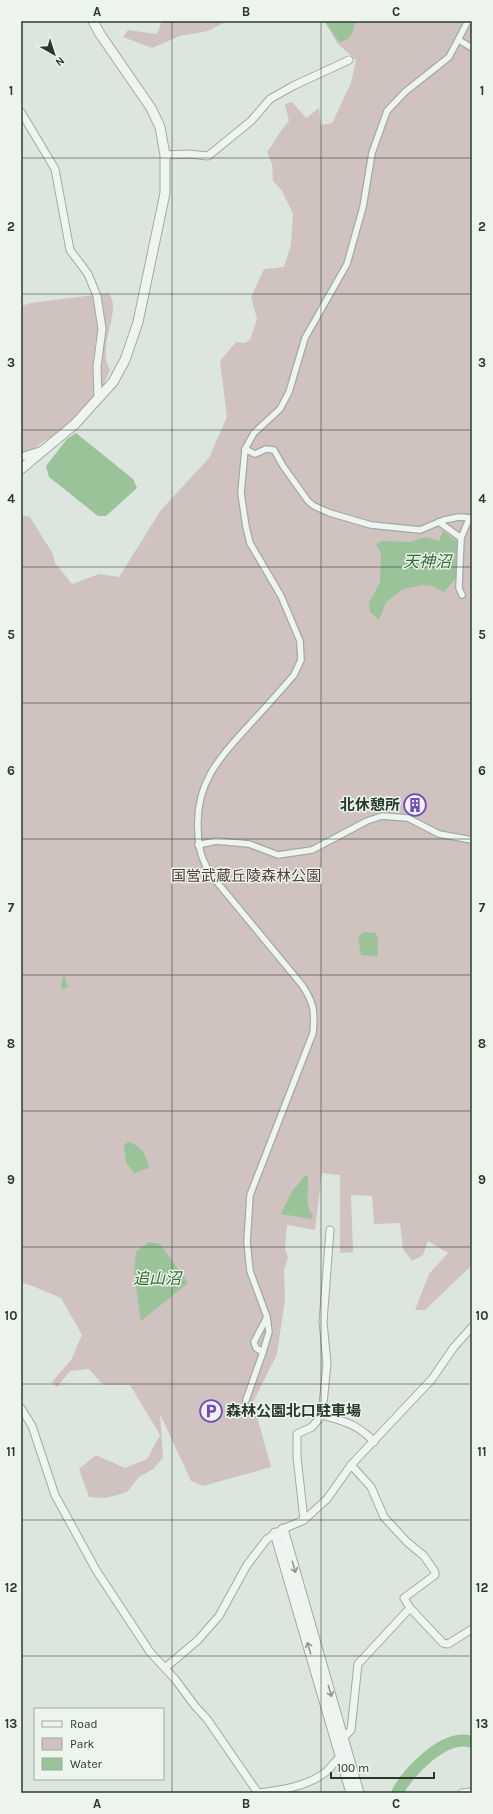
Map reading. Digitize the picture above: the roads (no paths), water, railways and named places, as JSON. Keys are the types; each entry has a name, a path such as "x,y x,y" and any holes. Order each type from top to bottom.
{"street":[{"path":"21,469 75,424 113,382 125,360 138,322 165,193 165,155 160,128 151,108 100,34 93,21"},
{"path":"246,1400 269,1332 267,1317 250,1271 247,1242 250,1195 313,1033 315,1014 311,999 302,985 212,876 202,858 198,845 197,819 200,800 212,769 227,748 294,675 301,660 300,642 281,596 250,543 243,514 241,492 245,449 254,433 280,409 289,392 306,338 346,264 364,207 372,153 387,111 405,92 430,74 449,57 468,21"},
{"path":"459,40 472,48"},
{"path":"165,155 189,154 208,156 251,121 270,99 293,86 349,60"},
{"path":"21,112 55,169 70,250 88,274 97,296 102,329 97,367 98,398"},
{"path":"245,449 255,454 266,449 274,450 282,466 308,500 314,506 330,513 371,525 420,530 439,522 459,517 471,518 461,538 459,588 462,595"},
{"path":"21,457 44,450"},
{"path":"439,522 461,538"},
{"path":"198,845 216,841 249,844 278,855 312,850 367,821 382,816 408,818 440,834 465,840 472,840"},
{"path":"465,840 472,844"},
{"path":"304,1520 297,1457 297,1434 312,1427 322,1415 327,1363 322,1322 330,1230"},
{"path":"263,1352 256,1348 254,1342 267,1317"},
{"path":"165,1668 198,1640 220,1616 255,1553 267,1539 279,1531 304,1520 327,1499 350,1465 374,1442 432,1379 454,1347 472,1327"},
{"path":"21,1408 32,1426 55,1495 83,1548 150,1652 207,1719 258,1793 289,1789 305,1783 326,1772 344,1755"},
{"path":"322,1415 347,1422 364,1431 374,1442"},
{"path":"350,1465 371,1487 384,1517 407,1542 424,1556 435,1572 435,1575 404,1598 410,1608 444,1643 448,1644 472,1629"},
{"path":"279,1531 344,1737 344,1755 351,1793"},
{"path":"279,1531 344,1755 359,1793"},
{"path":"344,1737 351,1730 358,1664 410,1608"},
{"path":"462,1793 472,1792"}],"water":[{"path":"325,21 356,21 349,38 339,42"},
{"path":"76,433 133,479 137,488 106,516 98,516 49,477 46,466 67,439"},
{"name":"天神沼","path":"443,531 458,542 456,578 444,592 432,586 423,585 403,589 386,602 379,620 370,612 369,603 380,582 381,553 376,544 382,541 409,542 427,537 439,541"},
{"path":"364,932 376,933 378,941 378,956 361,955 358,937"},
{"path":"64,975 68,987 64,989 61,988 61,983"},
{"path":"128,1142 140,1148 149,1168 134,1173 126,1162 124,1145"},
{"path":"305,1175 308,1177 308,1202 310,1211 313,1215 312,1219 281,1214 291,1193"},
{"name":"追山沼","path":"149,1242 160,1244 188,1283 141,1321 134,1274 136,1252"}],"waterway":[{"path":"397,1793 410,1774 440,1748 451,1743 462,1741 472,1742"}],"place":[{"name":"北休憩所","path":"415,805"},
{"name":"森林公園北口駐車場","path":"211,1411"}],"park label":[{"name":"国営武蔵丘陵森林公園","path":"246,876"}]}
